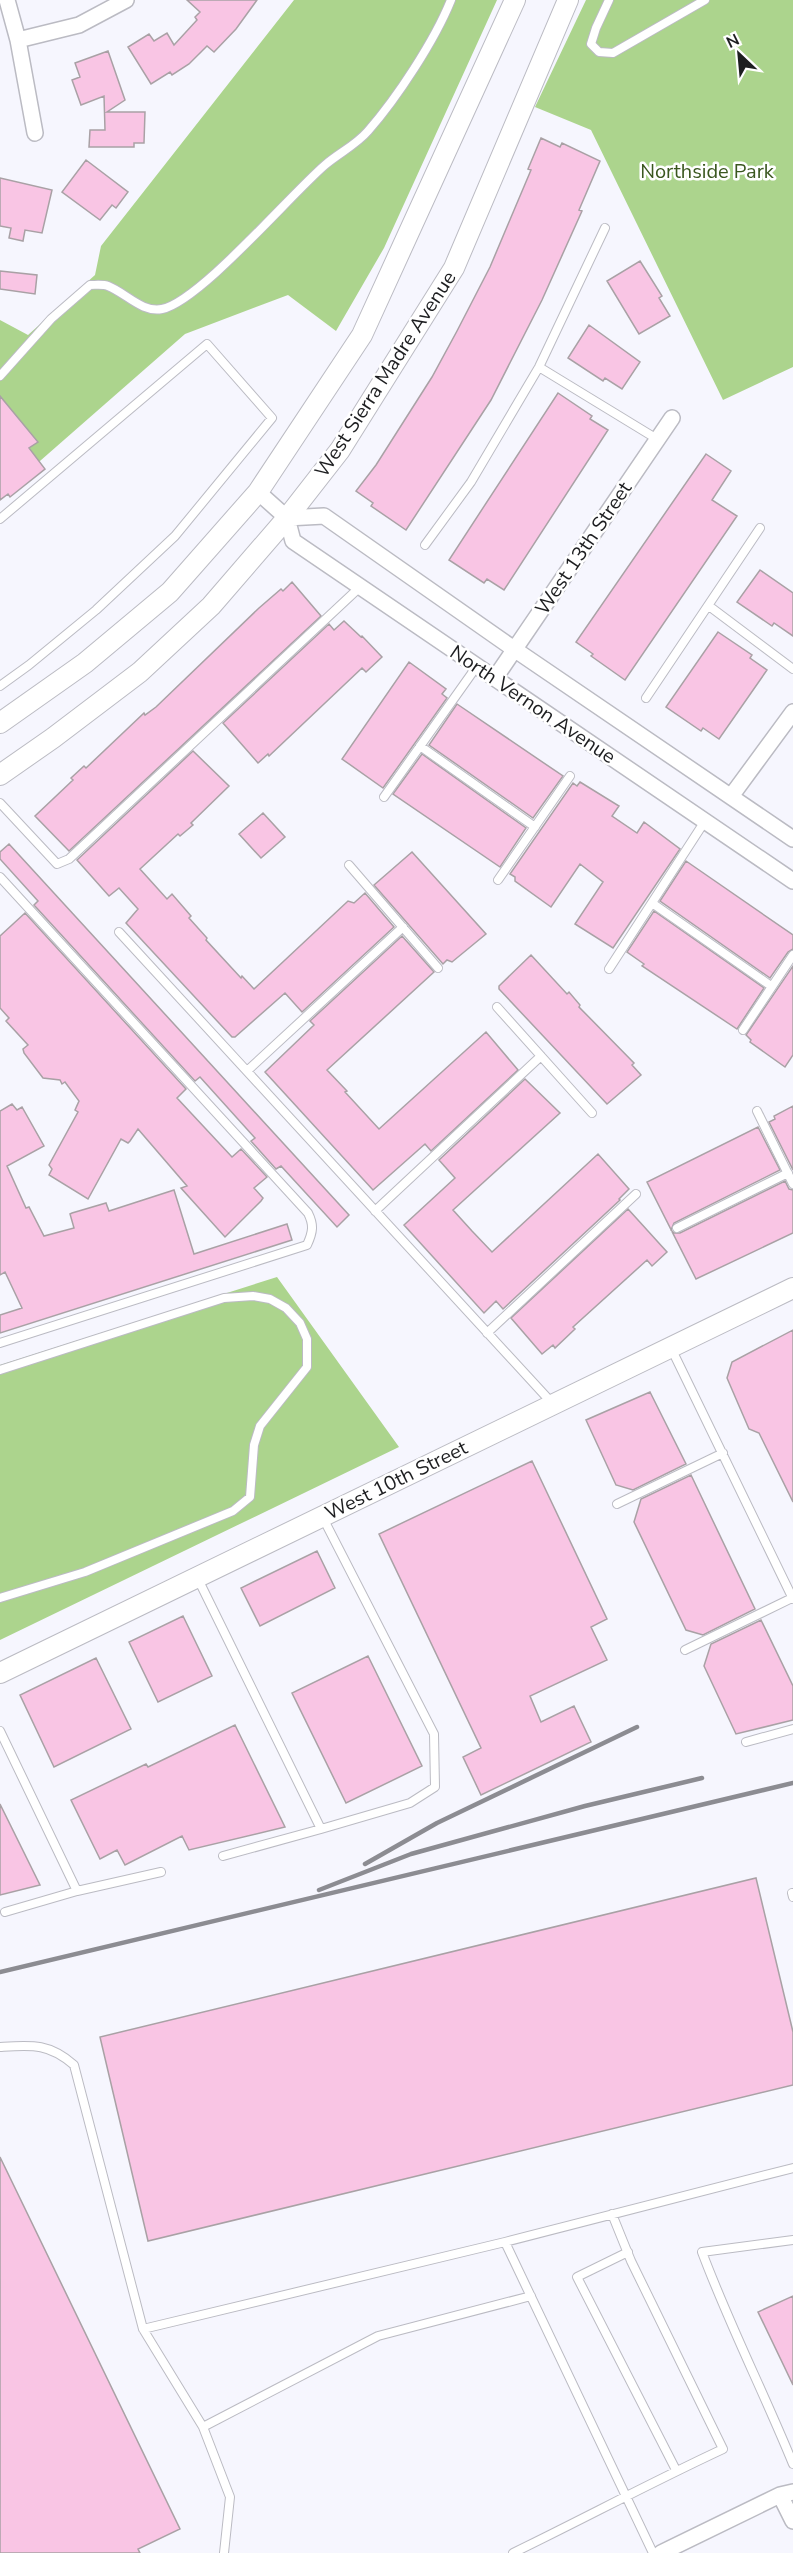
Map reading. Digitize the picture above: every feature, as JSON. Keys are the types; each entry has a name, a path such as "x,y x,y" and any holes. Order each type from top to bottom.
{"street":[{"path":"7,0 18,40 35,133"},
{"path":"18,40 80,26 126,0"},
{"name":"West Sierra Madre Avenue","path":"0,723 85,663 170,592 258,492 362,335 515,0"},
{"name":"West Sierra Madre Avenue","path":"0,776 140,672 211,606 340,450 454,268 568,0"},
{"name":"West 13th Street","path":"495,678 672,418"},
{"name":"North Vernon Avenue","path":"258,492 286,518 293,541 793,881"},
{"name":"North Vernon Avenue","path":"286,518 324,516 793,839"},
{"path":"732,795 793,712"},
{"name":"West 10th Street","path":"0,1673 793,1288"},
{"path":"661,2553 787,2494 793,2521"}],"lane":[{"path":"0,376 51,319 90,285 106,285 146,308 160,309 177,303 218,270 326,164 349,148 368,130 403,83 442,23 451,0"},
{"path":"609,0 591,44 599,52 613,53 705,0"},
{"path":"426,545 471,482 539,367 605,228"},
{"path":"0,519 207,344 272,418 175,536 96,610 0,686"},
{"path":"539,367 657,439"},
{"path":"646,698 760,528"},
{"path":"0,803 57,864 69,859 360,586"},
{"path":"708,606 793,669"},
{"path":"384,797 477,665"},
{"path":"420,746 535,826"},
{"path":"498,880 570,776"},
{"path":"609,969 705,821"},
{"path":"350,865 438,968"},
{"path":"0,877 308,1213 313,1233 307,1245 0,1343"},
{"path":"652,903 771,986"},
{"path":"247,1071 403,927"},
{"path":"119,932 553,1404"},
{"path":"743,1030 793,955"},
{"path":"497,1007 592,1113"},
{"path":"375,1211 541,1056"},
{"path":"757,1111 793,1184"},
{"path":"677,1228 788,1173"},
{"path":"487,1333 636,1194"},
{"path":"0,1370 224,1298 253,1296 270,1299 286,1308 300,1323 307,1339 306,1367 260,1426 254,1445 250,1497 233,1511 85,1572 0,1598"},
{"path":"671,1347 793,1598 686,1650"},
{"path":"616,1504 723,1453"},
{"path":"223,1856 410,1803 435,1786 434,1734 322,1516"},
{"path":"198,1577 321,1829"},
{"path":"746,1742 793,1729"},
{"path":"0,1731 76,1891"},
{"path":"5,1912 76,1891 161,1872"},
{"path":"0,2047 37,2045 61,2053 74,2065 143,2329 203,2427 230,2498 224,2553"},
{"path":"143,2329 505,2242 793,2169"},
{"path":"513,2553 627,2498 676,2470 723,2449 612,2214"},
{"path":"793,2240 702,2252 721,2304 755,2374 793,2464"},
{"path":"505,2242 653,2553"},
{"path":"628,2252 577,2277 676,2470"},
{"path":"203,2427 378,2336 531,2296"}],"green space":[{"path":"294,0 497,0 384,248 336,331 288,295 185,334 0,496 0,320 28,335 95,275 101,246"},
{"name":"Northside Park","path":"586,0 793,0 793,367 723,400 591,130 535,107"},
{"path":"277,1277 399,1447 0,1640 0,1365"}],"building":[{"path":"187,0 257,0 236,29 214,52 207,46 189,64 172,75 170,72 151,84 128,47 149,34 154,41 167,33 174,45 197,20 195,17 200,12"},
{"path":"108,51 125,100 107,112 145,112 144,143 134,143 134,147 89,147 90,130 105,130 104,96 81,105 72,80 80,77 75,63"},
{"path":"541,138 560,147 562,143 600,161 579,210 582,211 542,300 491,400 406,530 371,506 373,503 356,491 376,465 432,377 457,331 490,267 531,170 528,169"},
{"path":"86,160 128,192 116,208 112,205 100,220 62,192"},
{"path":"0,178 52,190 42,233 25,230 23,241 9,238 11,228 0,226"},
{"path":"640,261 662,296 659,298 670,316 639,334 607,281"},
{"path":"0,271 37,275 35,294 0,289"},
{"path":"589,325 640,362 622,389 605,378 603,381 568,358"},
{"path":"558,393 592,416 590,419 608,430 504,590 487,579 484,583 449,560"},
{"path":"0,396 38,442 29,448 45,469 10,497 8,494 0,500"},
{"path":"706,454 731,471 712,500 737,516 625,680 591,656 593,654 576,642"},
{"path":"760,570 793,593 793,636 774,623 772,626 737,602"},
{"path":"292,582 321,616 69,851 35,816 73,780 71,778 84,766 86,768 144,713 145,715 156,707 259,608"},
{"path":"344,621 382,657 366,672 362,668 269,756 268,754 258,763 223,723 329,624 334,630"},
{"path":"718,632 752,655 750,658 767,670 719,739 703,728 701,731 666,707"},
{"path":"409,662 446,689 442,694 447,698 383,788 342,759"},
{"path":"457,704 563,776 533,818 429,745"},
{"path":"193,751 229,786 191,823 193,825 180,836 178,834 140,869 167,899 172,894 191,916 189,918 207,938 206,940 241,978 242,976 254,989 348,901 354,903 365,893 394,927 302,1012 285,993 235,1037 232,1037 126,923 138,909 119,888 109,896 77,860"},
{"path":"422,754 526,828 500,867 393,794"},
{"path":"580,782 619,806 612,816 637,833 644,822 680,849 613,948 575,924 603,882 580,864 551,907 515,881 515,877 510,874 573,783 577,786"},
{"path":"263,813 285,837 261,858 239,834"},
{"path":"9,844 349,1215 337,1227 281,1166 276,1169 251,1141 255,1138 200,1077 195,1081 34,905 38,901 0,859 0,852"},
{"path":"412,852 486,934 452,962 447,960 443,964 374,885"},
{"path":"686,861 793,935 793,949 788,952 770,978 660,901"},
{"path":"654,911 764,988 737,1029 642,966 644,964 627,952"},
{"path":"25,913 186,1089 177,1098 232,1157 241,1149 267,1177 254,1188 263,1198 261,1201 225,1237 181,1188 187,1186 138,1129 128,1143 121,1139 88,1199 49,1175 52,1169 49,1165 78,1112 75,1110 79,1101 65,1082 62,1084 60,1080 43,1078 24,1053 23,1049 28,1045 6,1021 9,1018 0,1008 0,936"},
{"path":"402,936 434,972 327,1070 347,1091 345,1092 379,1129 486,1032 518,1070 431,1151 425,1144 373,1190 265,1072 314,1025 310,1021"},
{"path":"531,955 567,994 569,992 580,1005 579,1007 634,1063 632,1065 641,1075 607,1104 499,989 499,986"},
{"path":"793,966 793,1055 785,1067 750,1042 751,1040 746,1035"},
{"path":"525,1079 560,1113 453,1210 472,1231 492,1252 598,1154 629,1189 503,1309 496,1301 484,1313 404,1225 455,1178 439,1160"},
{"path":"12,1104 17,1110 22,1107 44,1146 7,1166 26,1208 29,1207 44,1236 74,1228 70,1214 72,1213 106,1203 109,1211 174,1190 194,1254 287,1224 292,1240 0,1333 0,1315 22,1308 5,1272 0,1275 0,1111"},
{"path":"793,1106 793,1170 769,1122 775,1119 774,1116"},
{"path":"758,1127 780,1170 674,1223 671,1230 647,1182"},
{"path":"785,1181 789,1189 793,1190 793,1233 696,1279 672,1230 674,1233 680,1233"},
{"path":"628,1209 667,1252 652,1266 647,1260 573,1327 575,1329 555,1348 553,1345 542,1354 511,1318"},
{"path":"793,1330 793,1502 759,1433 749,1429 727,1378 732,1362"},
{"path":"650,1392 686,1464 633,1490 616,1485 586,1420"},
{"path":"532,1461 607,1619 591,1627 607,1660 530,1696 541,1722 574,1706 591,1742 481,1795 463,1757 481,1748 379,1534"},
{"path":"691,1475 755,1609 703,1635 686,1630 634,1522 641,1499"},
{"path":"317,1551 335,1588 260,1626 241,1588"},
{"path":"183,1616 212,1676 158,1702 129,1642"},
{"path":"761,1620 793,1686 793,1720 736,1734 704,1666 711,1644"},
{"path":"368,1656 422,1766 346,1803 292,1693"},
{"path":"96,1658 131,1729 54,1767 20,1695"},
{"path":"235,1725 285,1827 189,1850 182,1836 125,1865 117,1850 100,1859 71,1800 146,1764 148,1767"},
{"path":"0,1804 40,1885 0,1895"},
{"path":"756,1878 793,2032 793,2085 148,2241 100,2037"},
{"path":"0,2157 180,2529 138,2549 140,2553 0,2553"},
{"path":"793,2296 793,2385 758,2312"}],"railway":[{"path":"365,1864 437,1823 637,1727"},
{"path":"319,1890 411,1854 585,1806 702,1778"},
{"path":"0,1972 793,1783"}]}
